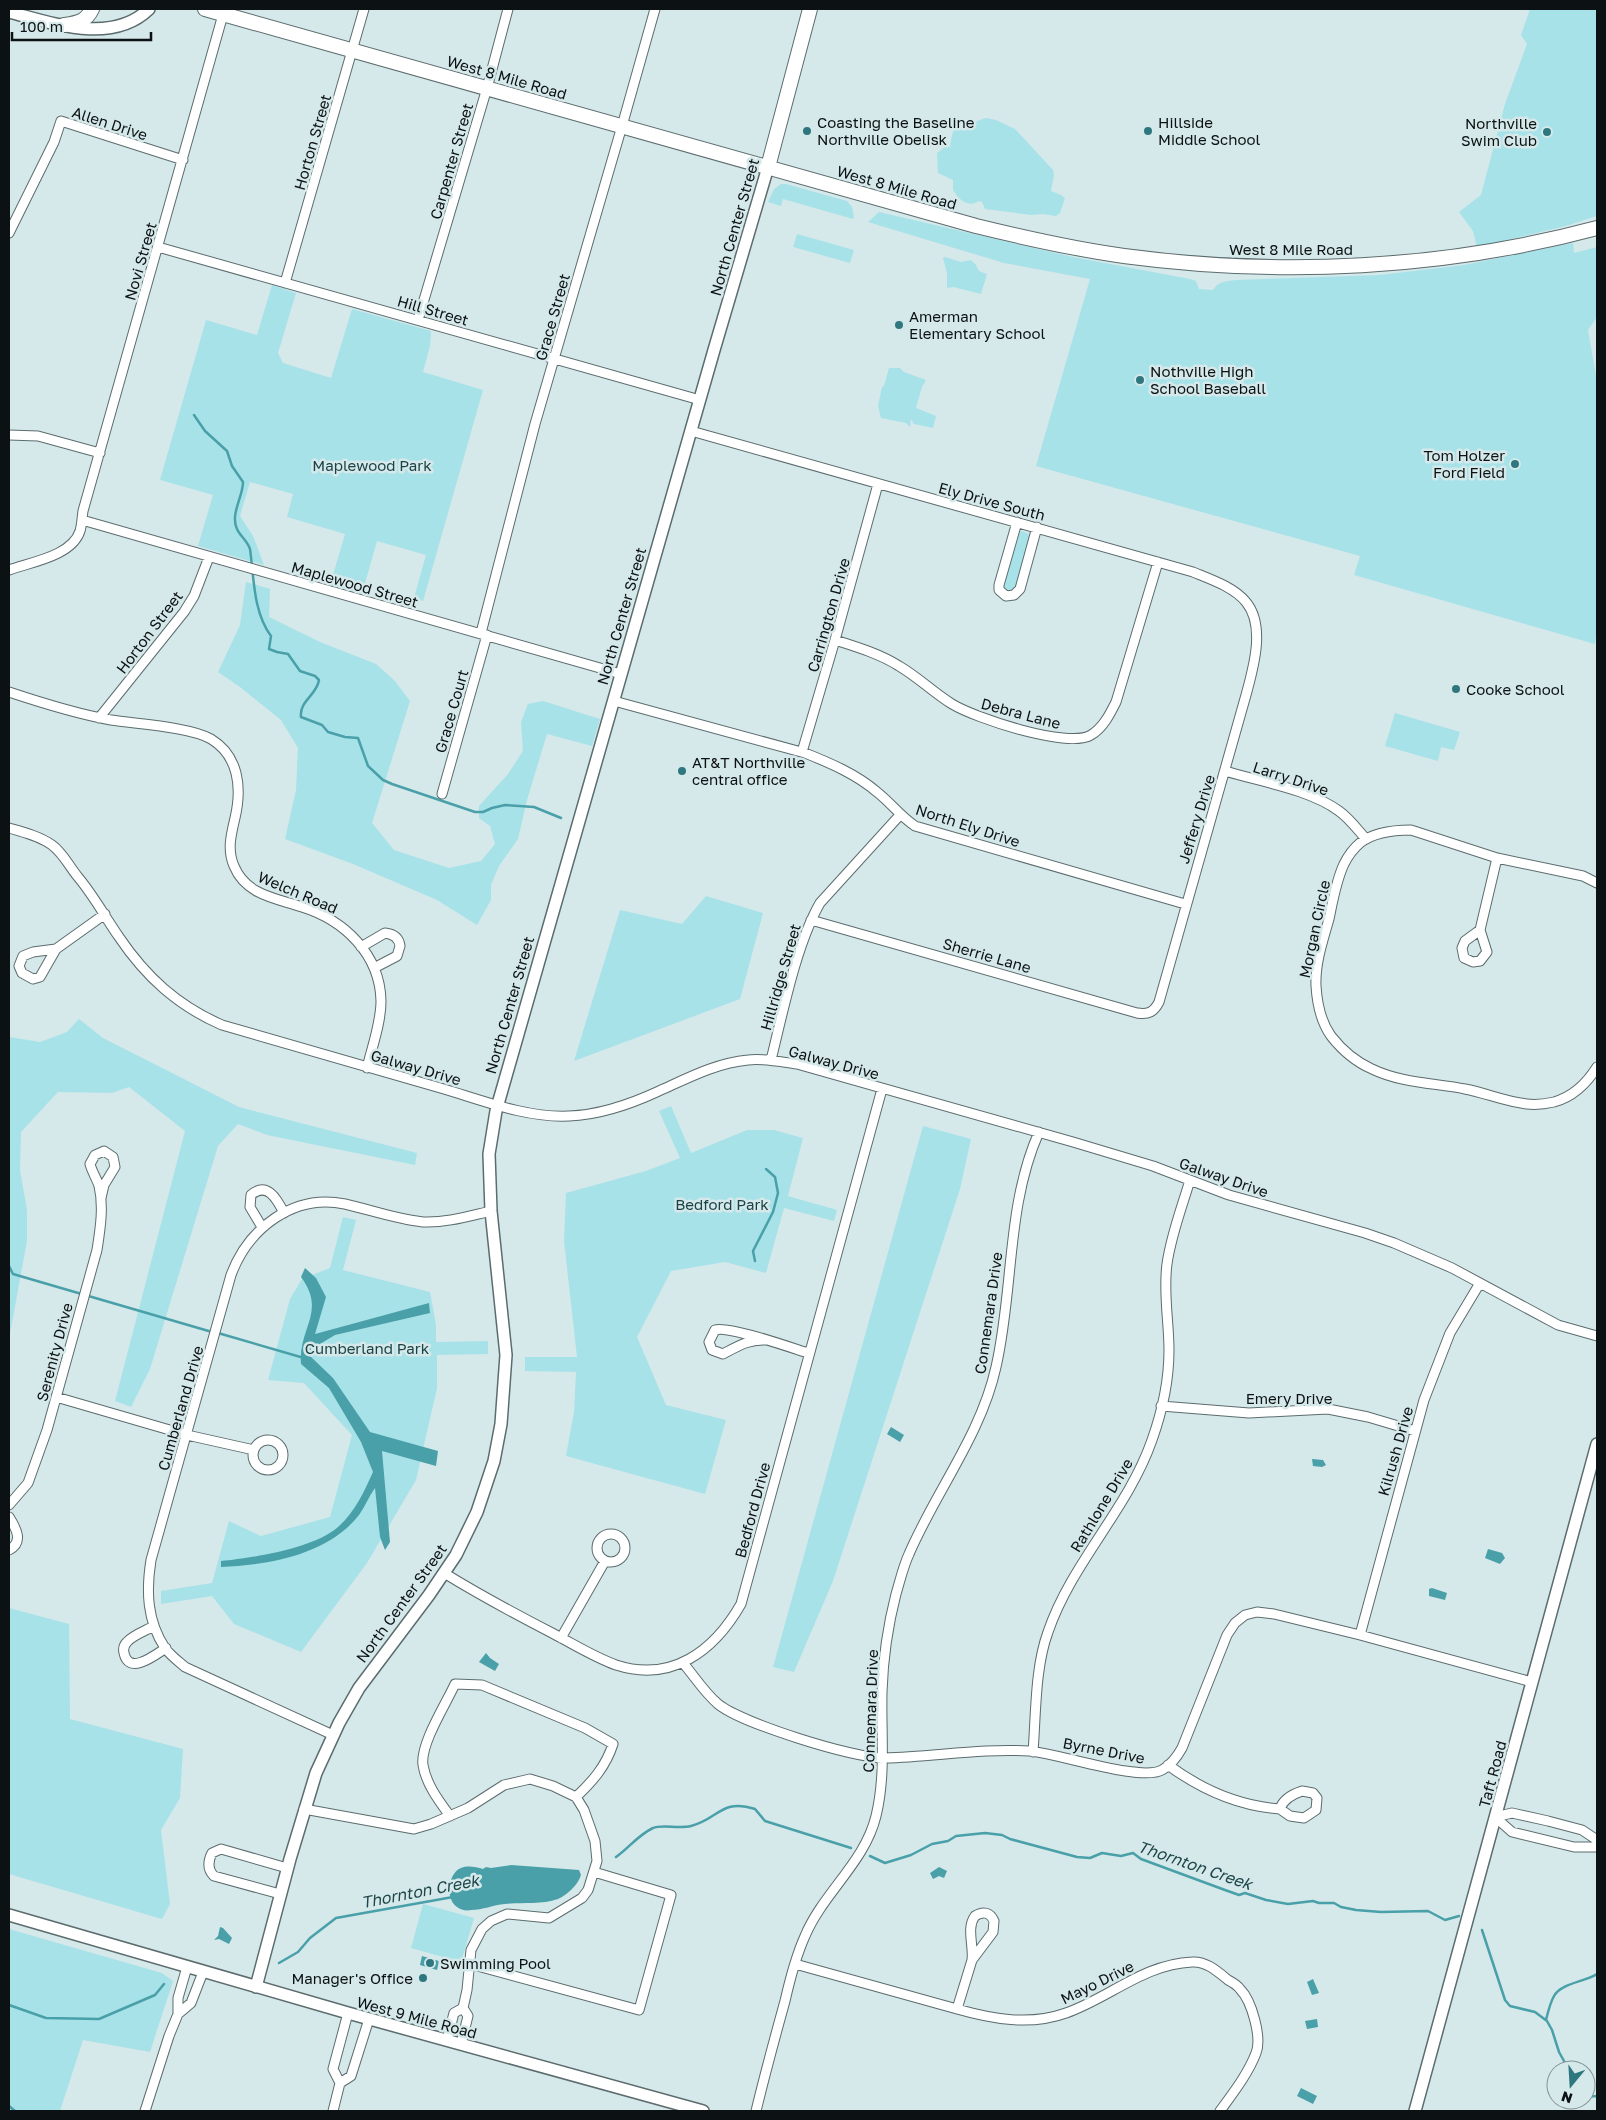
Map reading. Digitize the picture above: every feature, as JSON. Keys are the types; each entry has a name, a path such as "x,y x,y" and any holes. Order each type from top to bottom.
{"main road":[{"path":"64,26 84,20 92,9"},
{"name":"West 8 Mile Road","path":"205,9 224,11 353,50 976,226 1036,240 1124,256 1216,265 1296,267 1388,264 1491,251 1597,228"},
{"name":"North Center Street","path":"768,167 810,9"}],"street":[{"path":"9,12 64,26 90,29 124,24 149,9"},
{"name":"Horton Street","path":"285,283 364,9"},
{"name":"Carpenter Street","path":"418,320 487,88 508,9"},
{"name":"Grace Street","path":"484,634 535,424 654,9"},
{"name":"Novi Street","path":"9,570 60,553 70,546 80,531 100,453 224,11"},
{"name":"Allen Drive","path":"9,233 54,142 61,121 183,160"},
{"name":"North Center Street","path":"256,1987 304,1809 315,1776 333,1735 359,1688 444,1573 464,1539 477,1512 494,1461 501,1424 506,1355 491,1211 489,1154 497,1104 768,167"},
{"name":"Hill Street","path":"158,247 700,400"},
{"name":"Ely Drive South","path":"691,432 1037,527 1212,579 1246,602 1250,610 1256,635"},
{"path":"9,435 38,436 100,453"},
{"name":"Carrington Drive","path":"802,752 878,484"},
{"name":"Maplewood Street","path":"82,520 621,674"},
{"path":"1017,522 998,585 999,590 1006,596 1014,596 1020,589 1037,527"},
{"name":"Horton Street","path":"100,718 184,612 197,588 209,557"},
{"name":"Debra Lane","path":"835,640 857,647 899,666 950,703 967,712 993,722 1051,736 1070,739 1082,738 1090,736 1100,729 1116,702 1158,562"},
{"name":"Grace Court","path":"442,794 484,634"},
{"name":"Jeffery Drive","path":"1155,1010 1159,1002 1254,665 1256,635"},
{"name":"Welch Road","path":"9,692 100,718 192,732 209,737 224,748 237,772 237,801 235,818 230,834 230,852 234,866 243,882 256,892 329,917 350,933 374,968 381,1002 367,1068"},
{"name":"North Ely Drive","path":"614,701 802,752 850,773 877,791 900,815 915,826 1186,904"},
{"name":"Larry Drive","path":"1225,771 1300,792 1327,803 1350,819 1366,839"},
{"name":"Hillridge Street","path":"771,1060 793,976 811,920 820,903 900,815"},
{"name":"Galway Drive","path":"9,828 40,838 62,853 136,960 152,979 171,996 202,1017 222,1025 367,1068 547,1116 570,1116 613,1109 644,1098 698,1073 725,1064 748,1060 771,1060 797,1064 1153,1166 1229,1195 1394,1243 1452,1268 1558,1325 1597,1336"},
{"name":"Morgan Circle","path":"1597,882 1583,876 1497,858 1411,830 1387,832 1366,839 1345,862 1339,877 1316,975 1318,998 1330,1035 1358,1062 1386,1075 1528,1104 1553,1102 1570,1095 1583,1084 1597,1067"},
{"path":"1480,930 1497,858"},
{"path":"56,949 105,914"},
{"name":"Sherrie Lane","path":"811,920 1137,1013 1144,1014 1155,1010"},
{"path":"361,947 386,933 398,938 400,946 397,956 374,968"},
{"name":"Bedford Drive","path":"444,1573 561,1638 617,1665 638,1670 660,1669 683,1663 704,1651 717,1639 731,1622 741,1604 808,1353 882,1089"},
{"name":"Connemara Drive","path":"756,2111 804,1937 858,1855 875,1820 880,1796 883,1758 882,1691 887,1638 895,1598 907,1557 926,1517 980,1418 988,1398 997,1365 1019,1201 1026,1168 1039,1132"},
{"name":"Serenity Drive","path":"9,1505 28,1483 47,1430 97,1250 100,1231 101,1198 99,1185 90,1164 95,1155 104,1152 113,1157 115,1167 104,1185 101,1198"},
{"name":"Rathlone Drive","path":"1033,1752 1038,1691 1048,1632 1065,1592 1140,1471 1152,1440 1161,1406 1169,1353 1167,1263 1190,1180"},
{"path":"262,1227 250,1206 251,1195 256,1191 260,1189 272,1193 284,1213"},
{"name":"Cumberland Drive","path":"333,1735 185,1667 166,1648 154,1626 147,1597 151,1560 234,1269 247,1243 262,1227 284,1213 306,1205 343,1204 407,1220 425,1222 442,1221 491,1211"},
{"name":"Kilrush Drive","path":"1360,1634 1415,1431 1444,1346 1480,1284"},
{"path":"766,1340 745,1342 723,1354 712,1350 709,1342 715,1330 723,1328 766,1340 808,1353"},
{"path":"56,1397 187,1435 254,1450"},
{"name":"Emery Drive","path":"1161,1406 1249,1413 1328,1410 1368,1417 1415,1431"},
{"name":"Taft Road","path":"1414,2111 1597,1444"},
{"path":"9,1517 18,1538 15,1546 9,1550"},
{"path":"561,1638 605,1560"},
{"path":"1280,1809 1256,1807 1220,1796 1194,1783 1168,1765 1175,1761 1182,1748 1224,1642 1235,1624 1245,1615 1257,1612 1274,1614 1360,1634 1532,1682"},
{"path":"154,1626 127,1642 124,1649 126,1657 132,1663 140,1664 166,1648"},
{"name":"Byrne Drive","path":"683,1663 700,1686 718,1704 735,1714 789,1735 855,1755 883,1758 990,1751 1033,1752 1048,1753 1133,1772 1152,1772 1161,1770 1168,1765"},
{"path":"450,1816 432,1790 423,1767 423,1758 426,1744 455,1684 482,1685 585,1728 613,1744 608,1760 592,1782 576,1797"},
{"path":"304,1809 406,1828 423,1827 468,1808 504,1784 530,1779 553,1786 576,1797 584,1810 595,1841 597,1861 586,1894 555,1916 544,1918 507,1914 486,1924 474,1941 463,2008 468,2016 461,2044"},
{"path":"1495,1817 1512,1813 1548,1821 1582,1830 1597,1840"},
{"path":"1495,1817 1512,1832 1574,1847 1597,1847"},
{"path":"280,1894 214,1876 209,1869 209,1860 212,1853 221,1849 288,1868"},
{"path":"470,1964 639,2010 671,1895 594,1872"},
{"path":"957,2009 972,1960 971,1925 975,1916 983,1913 987,1914 994,1921 993,1932 972,1960"},
{"name":"West 9 Mile Road","path":"9,1916 369,2019 703,2111"},
{"name":"Mayo Drive","path":"796,1964 983,2016 1011,2020 1043,2018 1065,2014 1141,1975 1166,1967 1194,1961 1209,1965 1241,1990 1253,2014 1259,2035 1257,2052 1220,2111"},
{"path":"145,2111 160,2057 178,2014 178,1998 187,1967"},
{"path":"178,2014 191,2003 202,1972"},
{"path":"446,2040 454,2013 463,2008"},
{"path":"340,2083 333,2069 348,2013"},
{"path":"331,2110 340,2083 351,2076 369,2019"}],"green space":[{"path":"1530,9 1597,9 1597,216 1566,226 1477,247 1473,231 1459,212 1481,195 1505,104 1527,44 1521,35"},
{"path":"986,118 996,120 1015,129 1053,170 1051,191 1065,198 1060,213 1056,216 985,209 982,202 979,201 971,204 964,202 953,190 953,180 938,173 937,153 945,147 950,147 954,130"},
{"path":"781,184 847,201 852,207 854,217 853,219 783,199 781,206 768,202 774,189"},
{"path":"879,212 1073,257 1190,279 1196,281 1199,289 1213,290 1220,283 1237,280 1379,275 1464,265 1573,243 1574,253 1597,247 1597,317 1588,330 1597,381 1597,628 1595,644 1354,575 1360,556 1036,466 1090,279 1004,263 868,222"},
{"path":"797,234 854,250 850,263 793,247"},
{"path":"943,258 961,262 971,260 979,271 987,274 981,294 953,287 947,288 947,273"},
{"name":"Maplewood Park","path":"272,285 296,293 278,353 283,363 331,378 352,309 431,331 430,346 423,372 483,390 423,601 414,598 426,555 377,541 362,594 330,585 345,534 287,517 293,494 250,482 240,516 253,536 264,565 198,546 213,495 160,480 206,320 257,335"},
{"path":"889,368 900,368 904,372 926,380 916,408 936,416 933,428 914,424 911,419 910,427 906,423 881,418 878,406"},
{"path":"1022,531 1029,534 1030,538 1016,587 1009,592 1004,590 1003,584 1019,532"},
{"path":"246,582 270,589 269,617 320,642 376,664 394,680 410,701 372,823 394,850 449,868 481,861 495,844 490,826 479,818 479,806 508,774 523,751 521,722 528,704 543,701 600,719 592,746 547,734 527,800 518,839 499,866 491,885 491,900 477,925 437,900 353,864 285,839 296,790 298,748 281,720 218,672 240,625"},
{"path":"1395,713 1460,732 1454,750 1441,747 1438,761 1385,746"},
{"path":"706,896 763,913 740,999 574,1061 620,910 682,924"},
{"path":"79,1019 103,1038 239,1107 417,1153 415,1165 267,1135 238,1124 218,1146 150,1369 131,1407 115,1401 185,1131 129,1087 112,1093 58,1092 21,1132 20,1170 27,1210 27,1241 9,1339 9,1037 40,1042 67,1032"},
{"name":"Bedford Park","path":"671,1106 691,1153 747,1130 774,1130 803,1138 788,1196 837,1210 834,1221 784,1208 766,1273 725,1262 671,1271 637,1337 666,1405 726,1420 705,1494 566,1456 574,1412 576,1372 525,1371 525,1357 577,1357 564,1241 566,1193 646,1171 680,1158 659,1111"},
{"path":"923,1126 971,1139 960,1189 833,1581 794,1672 773,1667"},
{"name":"Cumberland Park","path":"343,1217 356,1220 343,1270 430,1292 436,1325 436,1342 488,1341 488,1354 437,1355 437,1388 416,1480 367,1563 301,1652 234,1624 212,1596 161,1604 161,1591 212,1583 229,1521 261,1536 330,1517 352,1435 304,1383 268,1380 290,1299 302,1279 330,1268"},
{"path":"9,1608 69,1624 70,1719 183,1749 180,1798 161,1830 170,1904 162,1919 9,1874"},
{"path":"423,1904 474,1918 461,1962 411,1948"},
{"path":"9,1929 162,1973 173,1981 150,2052 83,2040 60,2111 9,2111"}],"shaded area":[{"path":"305,1268 316,1278 326,1297 315,1334 429,1303 430,1313 335,1335 315,1347 310,1356 333,1378 370,1432 438,1451 436,1466 382,1451 390,1542 385,1550 380,1537 375,1488 359,1515 346,1529 314,1549 258,1564 221,1567 221,1561 283,1551 315,1541 328,1534 338,1527 349,1515 373,1472 361,1442 329,1388 301,1364 303,1340 312,1310 312,1300 301,1277"},
{"path":"891,1427 904,1435 900,1442 887,1434"},
{"path":"1312,1459 1323,1460 1326,1465 1322,1467 1313,1466"},
{"path":"1488,1549 1502,1553 1505,1558 1500,1564 1485,1558"},
{"path":"1432,1588 1447,1593 1445,1600 1429,1596 1429,1589"},
{"path":"486,1653 499,1664 495,1671 479,1662"},
{"path":"511,1865 579,1870 581,1875 575,1886 565,1895 552,1901 505,1904 467,1910 460,1909 453,1903 450,1892 451,1880 453,1875 461,1868 475,1867 483,1869 486,1867"},
{"path":"939,1867 947,1871 944,1878 939,1876 933,1879 930,1873"},
{"path":"220,1927 232,1938 229,1944 219,1939 214,1940 218,1936"},
{"name":"Swimming Pool","path":"422,1956 439,1961 437,1970 420,1965"},
{"path":"1313,1979 1319,1993 1312,1995 1307,1982"},
{"path":"1317,2019 1318,2027 1307,2029 1305,2021"},
{"path":"1301,2088 1317,2096 1313,2104 1297,2096"}],"waterway":[{"path":"194,415 205,431 227,451 232,466 243,482 235,523 238,532 250,549 258,605 265,627 271,636 269,649 288,654 300,671 315,676 319,680 315,690 305,702 301,711 301,717 322,725 328,732 345,737 358,738 368,766 383,780 392,784 475,812 483,812 505,805 534,807 561,818"},
{"path":"755,1261 753,1251 773,1212 778,1193 775,1177 766,1169"},
{"path":"9,1266 13,1274 212,1332"},
{"path":"218,1333 304,1358"},
{"name":"Thornton Creek","path":"616,1857 653,1828 661,1826 691,1826 735,1806 755,1809 765,1821 851,1848"},
{"name":"Thornton Creek","path":"870,1856 885,1863 911,1855 932,1844 948,1841 956,1836 985,1833 1002,1835 1010,1839 1077,1857 1090,1858 1102,1853 1121,1856 1133,1853 1141,1859 1239,1895 1245,1893 1266,1900 1288,1904 1313,1901 1334,1903 1341,1907 1356,1910 1381,1912 1428,1911 1445,1920 1459,1916"},
{"name":"Thornton Creek","path":"279,1963 298,1952 310,1938 336,1918 453,1897"},
{"name":"Thornton Creek","path":"1482,1930 1505,2000 1510,2006 1535,2012 1547,2021 1563,2060"},
{"path":"1546,2020 1551,2002 1557,1992 1568,1985 1597,1974"},
{"name":"Thornton Creek","path":"9,2005 46,2018 99,2019 155,1995 164,1984"},
{"path":"9,2106 15,2111"}],"place":[{"name":"Coasting the Baseline Northville Obelisk","path":"807,131"},
{"name":"Hillside Middle School","path":"1148,131"},
{"name":"Northville Swim Club","path":"1547,132"},
{"name":"Amerman Elementary School","path":"899,325"},
{"name":"Nothville High School Baseball","path":"1140,380"},
{"name":"Tom Holzer Ford Field","path":"1515,464"},
{"name":"Cooke School","path":"1456,689"},
{"name":"AT&T Northville central office","path":"682,771"},
{"name":"Swimming Pool","path":"430,1963"},
{"name":"Manager's Office","path":"423,1978"}]}
